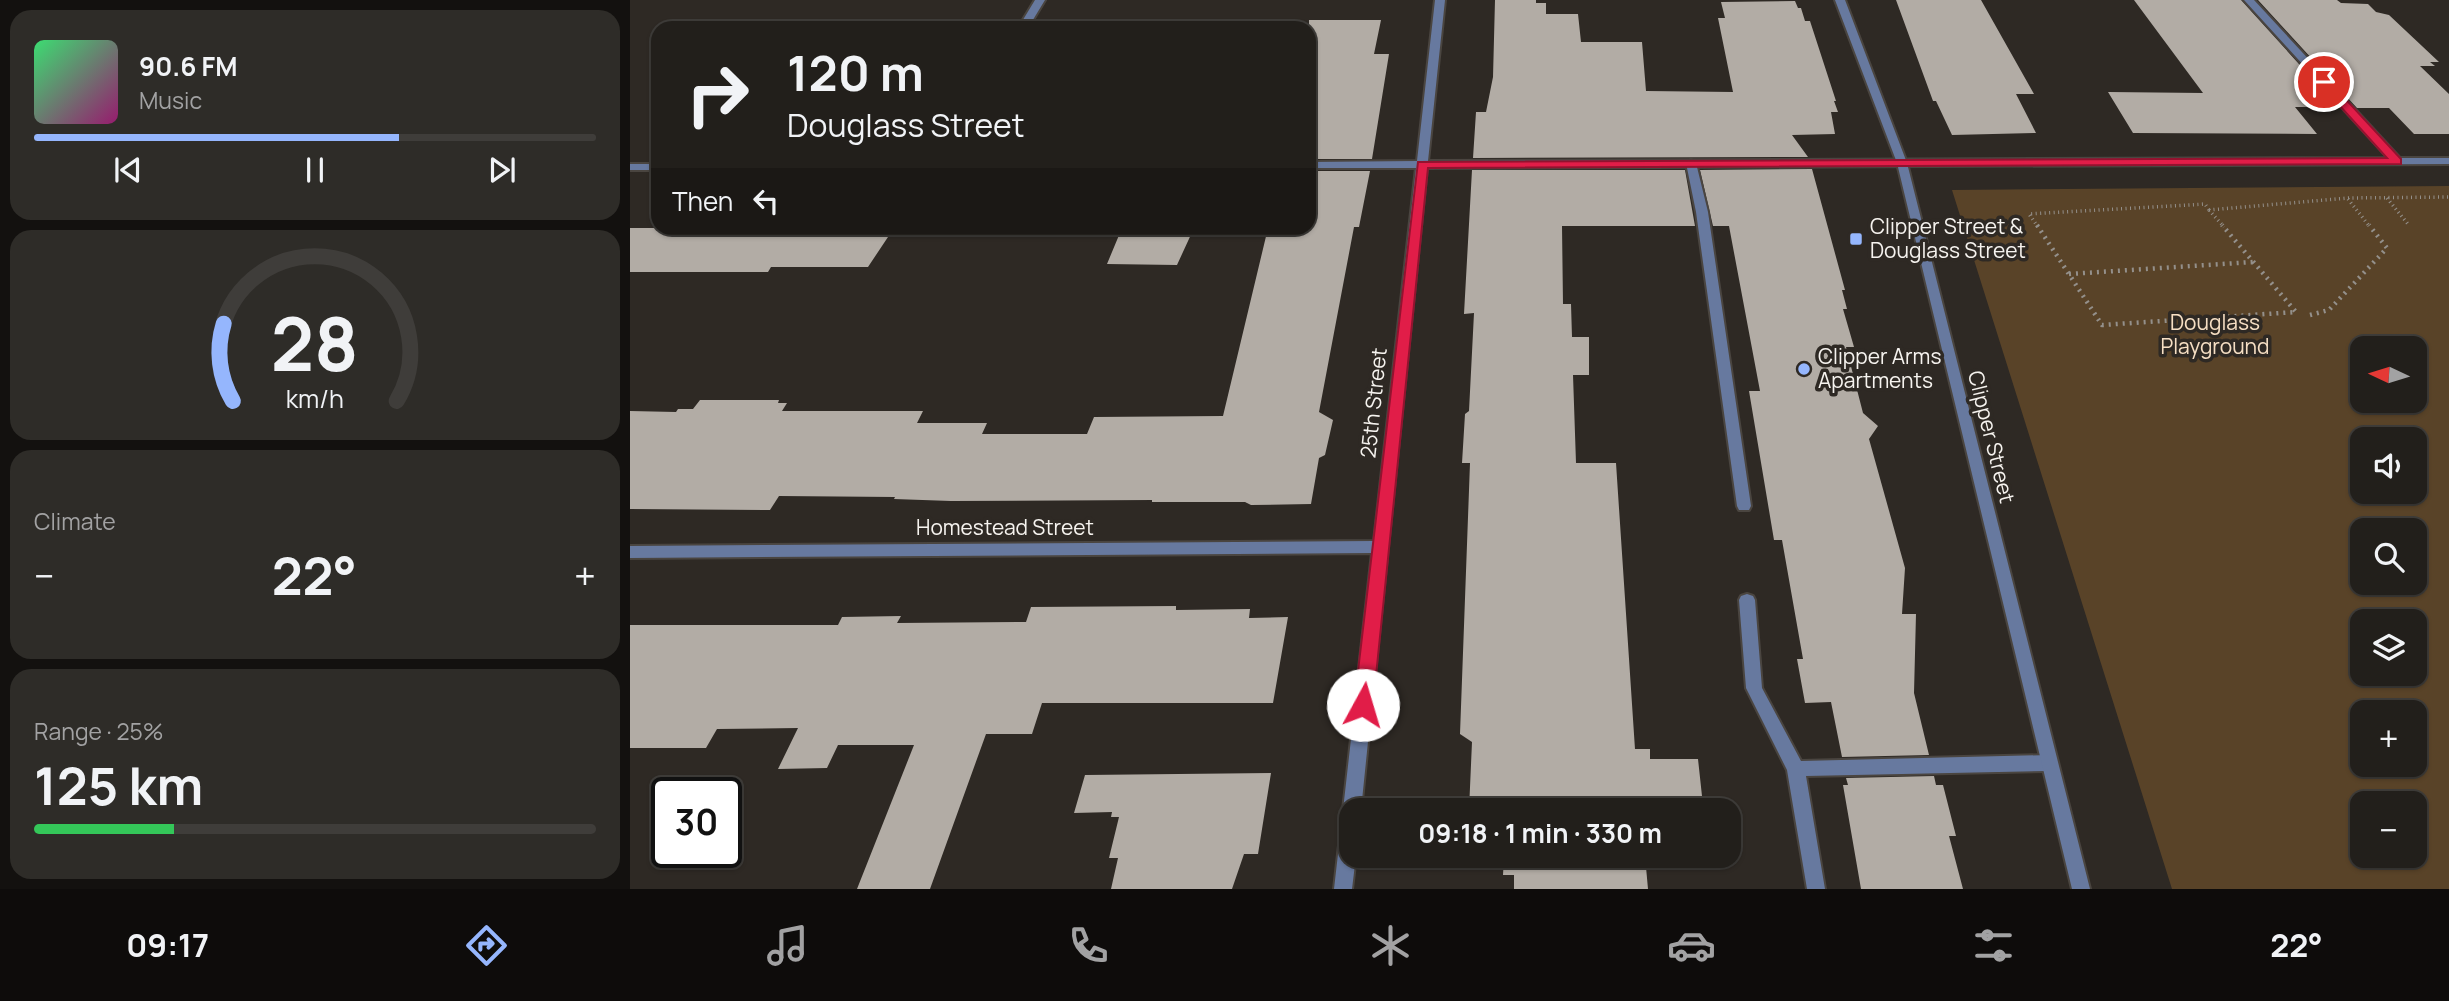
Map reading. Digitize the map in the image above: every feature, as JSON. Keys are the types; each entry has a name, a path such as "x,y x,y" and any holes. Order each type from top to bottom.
{"street":[{"path":"1027,21 1040,0"},
{"name":"25th Street","path":"1353,798 1440,0"},
{"name":"Clipper Street","path":"1840,0 1902,163 2081,889"},
{"path":"2249,0 2397,161"},
{"path":"1316,165 2449,161"},
{"path":"1691,163 1702,212 1744,506"},
{"path":"630,167 651,167"},
{"name":"Homestead Street","path":"630,552 1381,547"},
{"path":"1747,600 1754,688 1796,769 1816,889"},
{"path":"1796,769 2048,763"},
{"path":"1343,889 1345,868"}],"path":[{"path":"2209,210 2348,198 2449,198"},
{"path":"2310,315 2329,310 2387,248 2348,198"},
{"path":"2387,198 2408,224"},
{"path":"2205,204 2209,210 2296,312 2102,325 2029,214 2205,204"},
{"path":"2068,274 2253,262"}],"green space":[{"name":"Douglass Playground","path":"2449,186 2449,889 2172,889 1952,190"}],"building":[{"path":"1495,0 1536,0 1536,3 1546,3 1546,14 1578,14 1581,42 1642,42 1646,91 1733,92 1718,18 1725,18 1721,2 1795,1 1798,8 1801,8 1805,21 1810,21 1836,101 1838,112 1831,112 1835,134 1792,135 1808,157 1473,158 1476,112 1486,112 1493,77"},
{"path":"1896,0 1981,0 2034,94 2016,94 2036,133 1952,135 1936,101 1933,101"},
{"path":"2134,0 2241,0 2338,107 2295,107 2317,134 2133,133 2108,92 2203,93"},
{"path":"2258,0 2337,0 2341,3 2368,4 2376,12 2389,15 2439,62 2430,62 2435,66 2420,66 2449,94 2449,134 2414,134 2389,108 2357,108"},
{"path":"1381,20 1374,54 1389,54 1372,159 1316,159 1316,21 1309,21"},
{"path":"1812,169 1845,290 1842,290 1847,309 1843,309 1854,347 1846,347 1863,413 1878,426 1869,439 1905,568 1902,614 1916,614 1914,693 1929,755 1842,757 1831,702 1805,703 1797,659 1803,659 1782,540 1774,540 1749,391 1760,391 1729,226 1713,226 1700,170"},
{"path":"1472,170 1685,170 1695,226 1562,226 1563,304 1571,304 1572,337 1589,337 1589,375 1573,375 1576,463 1616,463 1635,749 1650,749 1650,759 1698,759 1702,796 1470,798 1472,742 1460,734 1470,463 1462,463 1465,414 1469,411 1474,313 1464,314"},
{"path":"1316,171 1370,171 1359,227 1354,227 1319,412 1333,420 1325,455 1319,458 1311,504 1251,505 1245,502 1152,500 951,501 894,499 895,497 779,496 770,510 630,509 630,411 676,412 678,409 693,409 700,400 779,400 778,403 787,403 782,411 923,411 917,423 987,423 982,434 1087,434 1094,417 1223,416 1266,235 1316,235"},
{"path":"630,228 651,228 651,235 889,235 868,267 771,267 768,272 630,272"},
{"path":"1119,235 1191,235 1177,265 1107,264"},
{"path":"1176,606 1176,610 1250,609 1249,618 1288,617 1273,703 1042,703 1032,734 986,734 930,889 857,889 914,745 838,745 827,768 778,769 798,728 717,729 706,748 630,748 630,625 838,625 842,617 901,616 897,623 1026,622 1031,607"},
{"path":"1271,773 1258,854 1244,854 1232,889 1111,889 1118,858 1109,858 1119,817 1111,817 1112,812 1074,813 1085,775"},
{"path":"1934,776 1936,785 1943,785 1956,836 1949,836 1963,889 1861,889 1843,785 1848,785 1846,778"},
{"path":"1503,868 1646,868 1648,889 1514,889 1514,875 1503,875"}],"place":[{"name":"Clipper Street & Douglass Street","path":"1856,239"},
{"name":"Clipper Arms Apartments","path":"1804,369"}],"route":[{"path":"1363,705 1423,164 2397,161 2324,82"}]}
